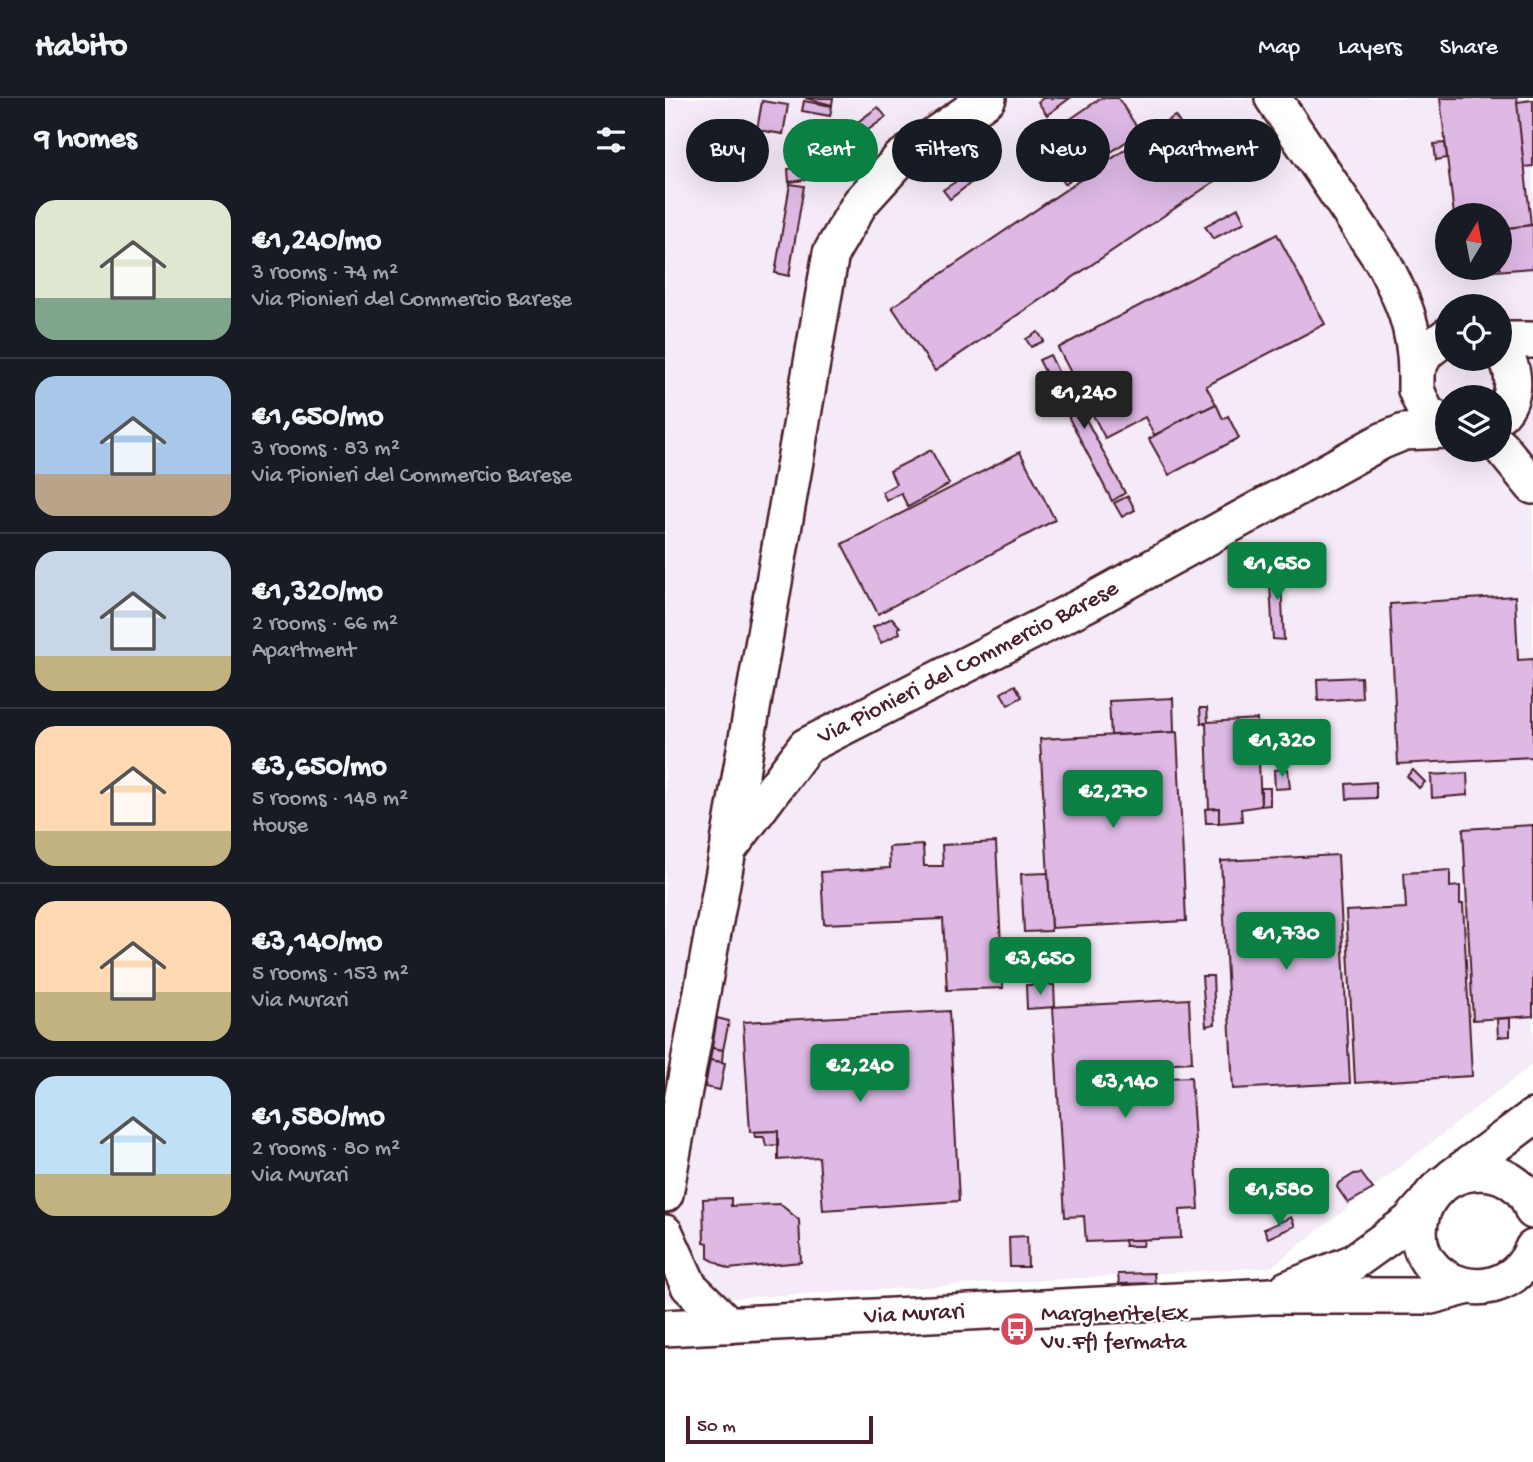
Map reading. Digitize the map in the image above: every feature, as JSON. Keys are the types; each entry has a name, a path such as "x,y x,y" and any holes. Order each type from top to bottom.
{"street":[{"path":"728,850 831,253 860,202 900,159 988,98"},
{"path":"1273,98 1383,262 1409,316 1416,341 1416,390 1426,413 1435,419"},
{"path":"1383,262 1435,315"},
{"path":"1512,340 1533,340"},
{"path":"1416,371 1426,352 1435,345"},
{"path":"1511,371 1514,387 1512,392"},
{"name":"Via Pionieri del Commercio Barese","path":"665,1194 728,850 806,746 1089,603 1382,441 1404,432 1435,429"},
{"path":"1512,461 1533,486"},
{"name":"Via Murari","path":"1271,1296 1352,1263 1409,1223 1438,1191 1533,1117"},
{"path":"1479,1287 1451,1281 1437,1271 1426,1257 1421,1243 1420,1224 1438,1191 1473,1171 1492,1173 1507,1179 1532,1205"},
{"path":"665,1233 689,1286 729,1325"},
{"name":"Via Murari","path":"665,1328 1271,1296 1431,1296 1479,1287 1516,1274 1528,1260 1533,1248"},
{"name":"Via Murari","path":"1479,1287 1533,1287"}],"shaded area":[{"path":"665,98 1533,98 1533,1064 1271,1267 665,1302"}],"building":[{"path":"805,98 833,98 832,105"},
{"path":"1043,98 1070,98 1047,115 1038,102"},
{"path":"1101,98 1118,98 1132,119 1124,119 1124,143 1110,153 1110,119 1070,119"},
{"path":"1440,98 1517,98 1531,225 1512,227 1512,203 1453,203"},
{"path":"1533,100 1533,166 1524,167 1517,102"},
{"path":"762,101 788,105 786,119 783,119 783,134 769,132 769,119 759,119"},
{"path":"804,101 832,106 830,116 802,111"},
{"path":"878,107 886,117 878,123 878,119 862,119"},
{"path":"1445,143 1447,158 1436,160 1434,144"},
{"path":"1124,150 1124,182 1214,182 935,371 892,307 1077,182 1110,182 1110,160"},
{"path":"955,182 972,182 950,199 943,190"},
{"path":"790,184 804,186 789,276 775,273"},
{"path":"1238,208 1245,222 1213,239 1205,226"},
{"path":"1533,225 1533,268 1512,270 1512,228"},
{"path":"1277,234 1325,324 1206,386 1216,404 1202,411 1201,409 1181,420 1182,422 1154,435 1145,417 1105,438 1058,348"},
{"path":"1038,332 1044,341 1031,347 1026,339"},
{"path":"1050,355 1073,402 1080,408 1125,493 1112,501 1039,360"},
{"path":"1216,404 1223,419 1228,416 1239,438 1169,475 1149,439 1201,409 1202,411"},
{"path":"931,450 949,484 908,507 901,493 887,501 882,492 896,484 890,471"},
{"path":"1020,452 1055,520 878,614 842,544"},
{"path":"1128,496 1135,510 1122,517 1114,503"},
{"path":"1280,564 1284,640 1273,639 1269,565"},
{"path":"1515,596 1518,660 1533,659 1533,757 1398,764 1390,604"},
{"path":"892,618 900,627 900,633 881,643 873,627"},
{"path":"1361,677 1362,698 1318,701 1317,679"},
{"path":"1015,685 1022,697 1008,705 1001,693"},
{"path":"1173,698 1174,732 1111,735 1109,701"},
{"path":"1200,708 1207,708 1208,722 1257,719 1261,806 1241,809 1242,821 1219,823 1219,808 1209,809 1206,723 1201,723"},
{"path":"1258,724 1266,724 1267,739 1258,740"},
{"path":"1177,732 1186,921 1051,928 1040,739"},
{"path":"1288,769 1290,788 1275,789 1274,770"},
{"path":"1413,770 1425,782 1419,788 1407,776"},
{"path":"1467,773 1468,795 1432,798 1431,775"},
{"path":"1376,782 1376,798 1347,799 1346,784"},
{"path":"1261,788 1270,788 1270,805 1261,806"},
{"path":"1219,808 1219,823 1206,823 1205,809"},
{"path":"1533,825 1533,1016 1473,1020 1463,829"},
{"path":"996,842 1003,988 947,990 943,919 824,924 821,872 890,868 889,847 923,845 924,866 943,866 942,845"},
{"path":"1338,855 1350,1083 1233,1089 1221,861"},
{"path":"1450,870 1450,887 1460,886 1460,904 1463,904 1472,1076 1355,1083 1346,911 1406,908 1404,873"},
{"path":"1048,873 1051,931 1024,932 1021,874"},
{"path":"1202,976 1213,976 1215,1024 1206,1026"},
{"path":"1026,985 1054,985 1055,1007 1027,1009"},
{"path":"1189,999 1192,1062 1126,1066 1127,1098 1167,1096 1166,1078 1191,1077 1199,1209 1180,1210 1181,1238 1086,1242 1084,1216 1065,1217 1053,1007"},
{"path":"949,1011 959,1201 823,1210 819,1157 778,1160 778,1131 750,1132 743,1022"},
{"path":"717,1018 729,1021 723,1050 712,1048"},
{"path":"1510,1018 1510,1036 1498,1037 1497,1019"},
{"path":"712,1048 723,1050 722,1062 710,1060"},
{"path":"710,1060 725,1063 720,1090 705,1087"},
{"path":"778,1131 778,1145 766,1146 764,1137 755,1137 754,1132"},
{"path":"1361,1173 1373,1189 1348,1203 1337,1187 1338,1184 1354,1174"},
{"path":"731,1198 731,1206 780,1204 799,1220 801,1262 728,1269 708,1258 708,1243 704,1242 703,1199"},
{"path":"1291,1217 1295,1226 1268,1238 1264,1229"},
{"path":"1027,1236 1028,1267 1010,1267 1009,1237"},
{"path":"1124,1240 1144,1240 1143,1246 1125,1246"},
{"path":"1154,1273 1155,1283 1119,1284 1118,1274"}],"place":[{"name":"Margherite(Ex Vv.Ff) fermata","path":"1017,1329"}]}
